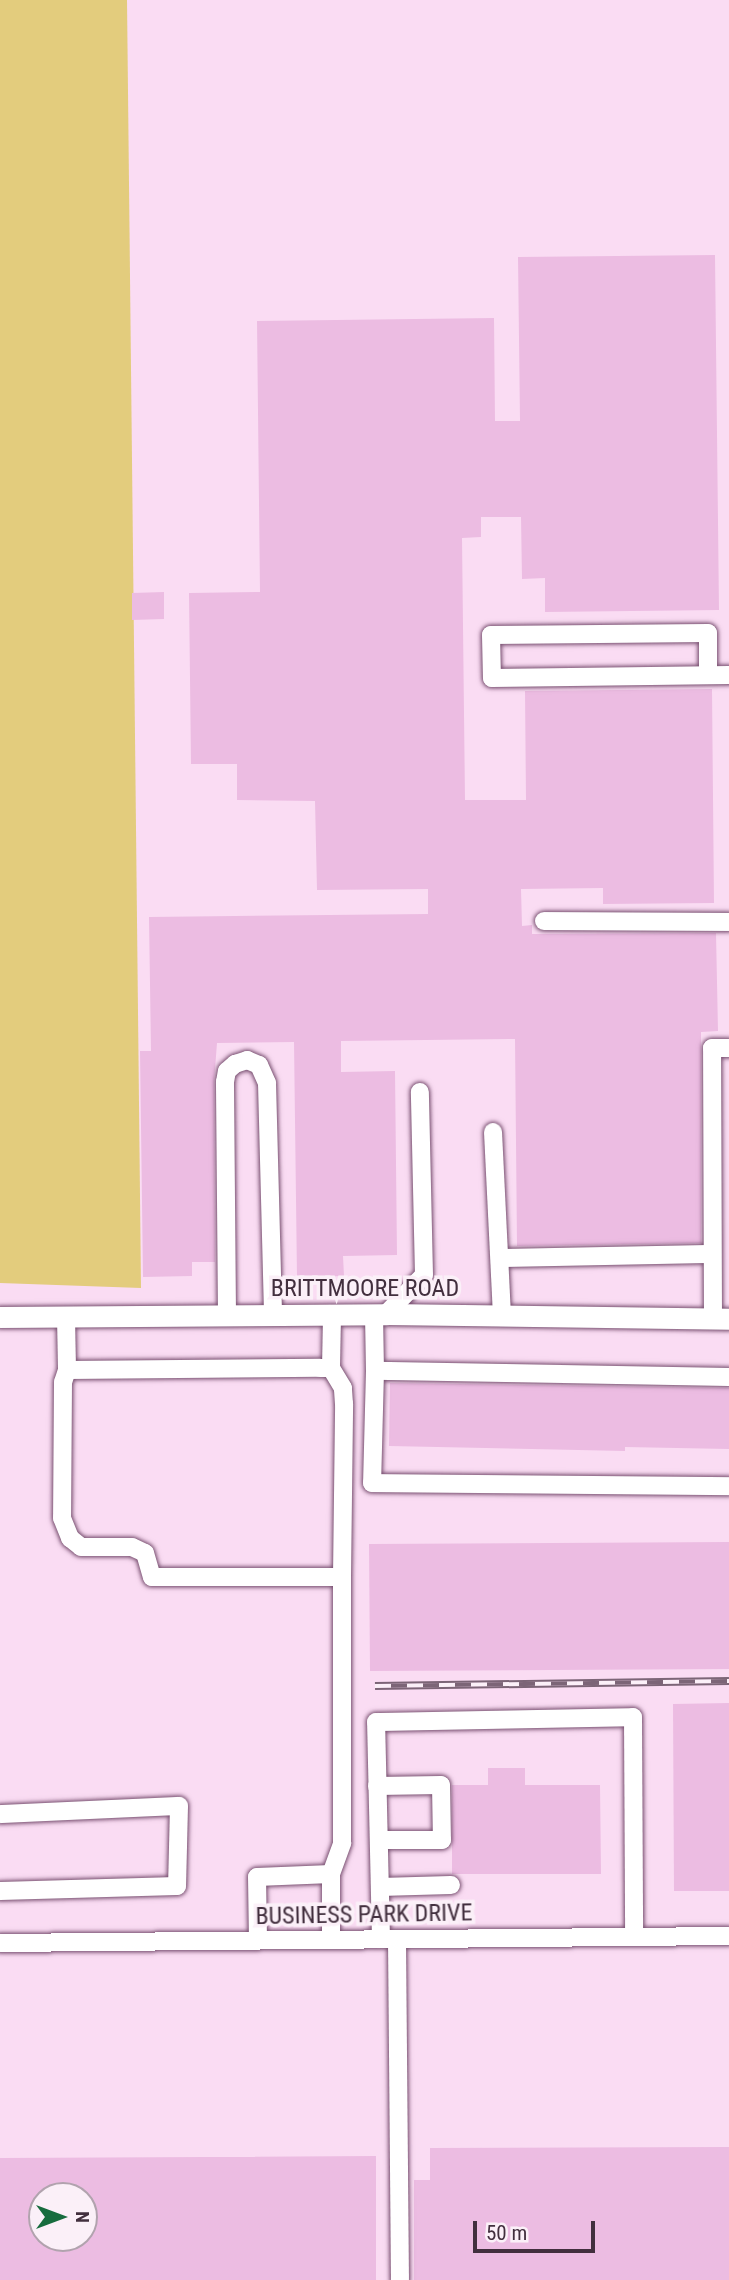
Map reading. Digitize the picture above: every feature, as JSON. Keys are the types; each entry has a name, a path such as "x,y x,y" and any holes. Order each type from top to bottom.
{"main road":[{"name":"BRITTMOORE ROAD","path":"0,1317 380,1314 721,1318"}],"street":[{"path":"708,675 708,633 491,635 492,678 729,675"},
{"path":"544,921 729,922"},
{"path":"721,1318 711,1254 720,1221 712,1048 729,1048"},
{"path":"227,1315 225,1082 228,1071 234,1064 247,1060 259,1065 267,1083 273,1315"},
{"path":"420,1091 424,1275 380,1314 375,1371 372,1483 729,1486"},
{"path":"493,1132 502,1315"},
{"path":"500,1258 711,1254"},
{"path":"331,1940 331,1874 342,1843 344,1404 343,1388 331,1368 332,1314"},
{"path":"66,1317 62,1518 70,1538 81,1547 132,1547 145,1553 152,1577 342,1577"},
{"path":"67,1370 331,1368"},
{"path":"375,1371 729,1377"},
{"path":"400,2280 389,1939 380,1887 376,1722 632,1717 634,1937"},
{"path":"377,1786 441,1785 442,1840 379,1840"},
{"path":"0,1814 179,1806 177,1886 0,1891"},
{"path":"258,1940 257,1877 331,1874"},
{"path":"380,1887 451,1885"},
{"name":"BUSINESS PARK DRIVE","path":"0,1943 729,1936"}],"shaded area":[{"path":"0,0 127,0 141,1288 0,1283"}],"building":[{"path":"715,255 719,610 545,612 545,578 522,579 521,517 481,517 481,537 462,538 465,800 526,800 525,691 712,689 714,903 603,904 603,888 521,889 522,926 532,925 532,934 716,933 718,1031 701,1032 701,1243 517,1246 515,1039 341,1041 341,1072 395,1071 397,1255 343,1256 344,1276 297,1277 294,1042 217,1043 214,1082 215,1262 192,1262 192,1276 143,1277 140,1051 151,1051 149,917 428,914 428,889 317,890 315,801 237,800 237,764 191,764 189,593 260,592 257,321 494,318 495,421 520,421 518,257"},
{"path":"164,592 164,619 132,620 132,593"},
{"path":"390,1383 729,1388 729,1449 625,1447 625,1451 389,1446"},
{"path":"729,1542 729,1669 370,1671 369,1544"},
{"path":"729,1703 729,1891 674,1891 673,1704"},
{"path":"488,1768 525,1768 525,1785 600,1785 601,1874 452,1874 452,1785 488,1785"},
{"path":"729,2147 729,2280 414,2280 414,2180 430,2180 430,2148"},
{"path":"376,2156 376,2280 0,2280 0,2158"}],"railway":[{"path":"375,1686 729,1681"}]}
